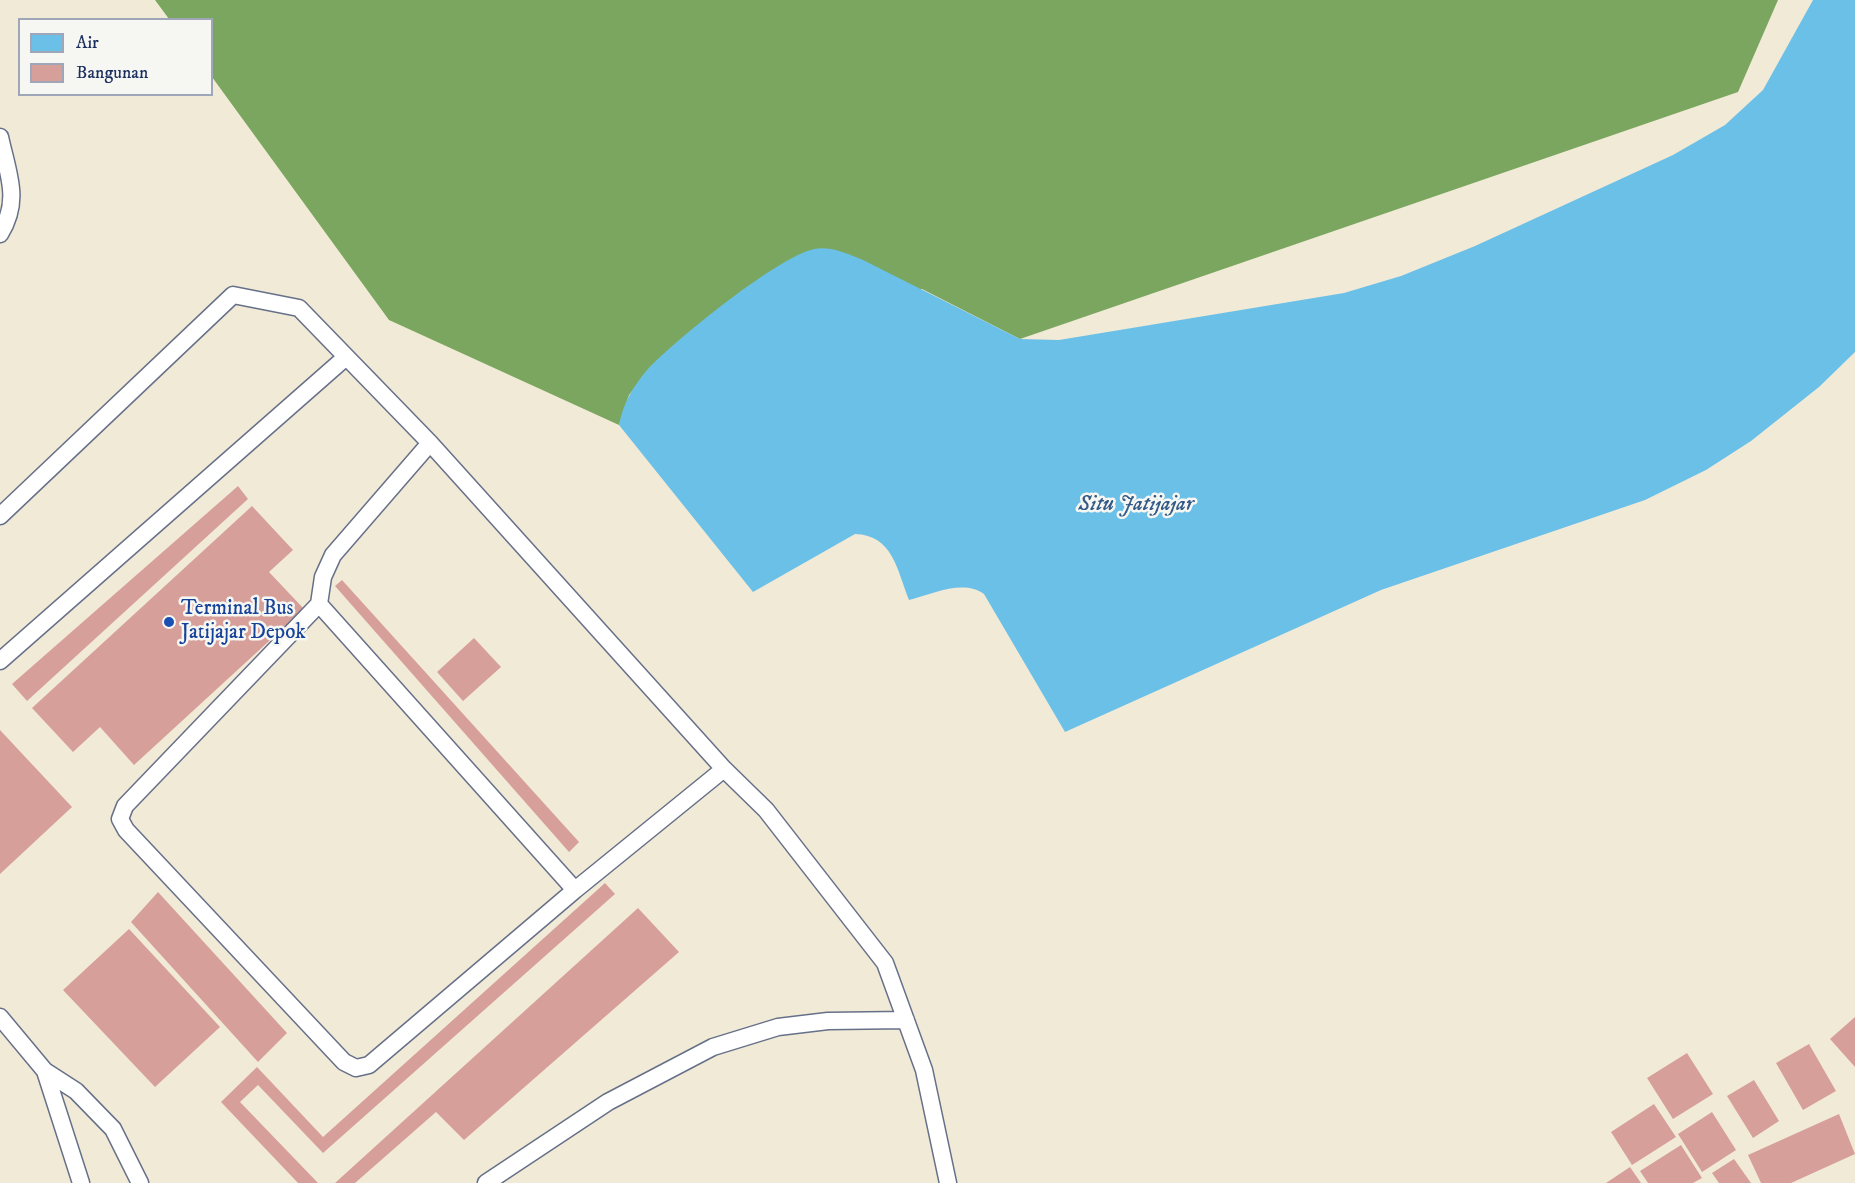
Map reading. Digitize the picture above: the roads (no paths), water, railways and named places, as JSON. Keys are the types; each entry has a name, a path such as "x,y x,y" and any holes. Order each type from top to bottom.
{"lane":[{"path":"0,137 13,196 10,218 0,234"},
{"path":"0,516 233,295 300,308 430,443 724,769 766,810 885,963 924,1070 948,1183"},
{"path":"0,660 346,357"},
{"path":"430,443 333,555 323,577 319,604 125,806 120,819 126,830 344,1062 356,1068 369,1065 575,890 724,769"},
{"path":"319,604 575,890"},
{"path":"0,1017 45,1071 76,1091 113,1129 140,1183"},
{"path":"486,1183 505,1173 608,1102 713,1047 778,1027 828,1021 906,1020"},
{"path":"45,1071 81,1183"}],"water":[{"name":"Situ Jatijajar","path":"1813,0 1855,0 1855,352 1819,387 1751,441 1706,470 1645,500 1381,590 1065,732 984,594 967,588 957,588 909,600 897,566 886,547 868,536 855,534 753,592 619,425 623,409 634,388 661,356 753,282 798,255 814,249 833,250 863,260 1020,339 1059,340 1344,293 1401,276 1475,246 1673,155 1725,125 1763,90"}],"place":[{"name":"Terminal Bus Jatijajar Depok","path":"169,622"}]}
